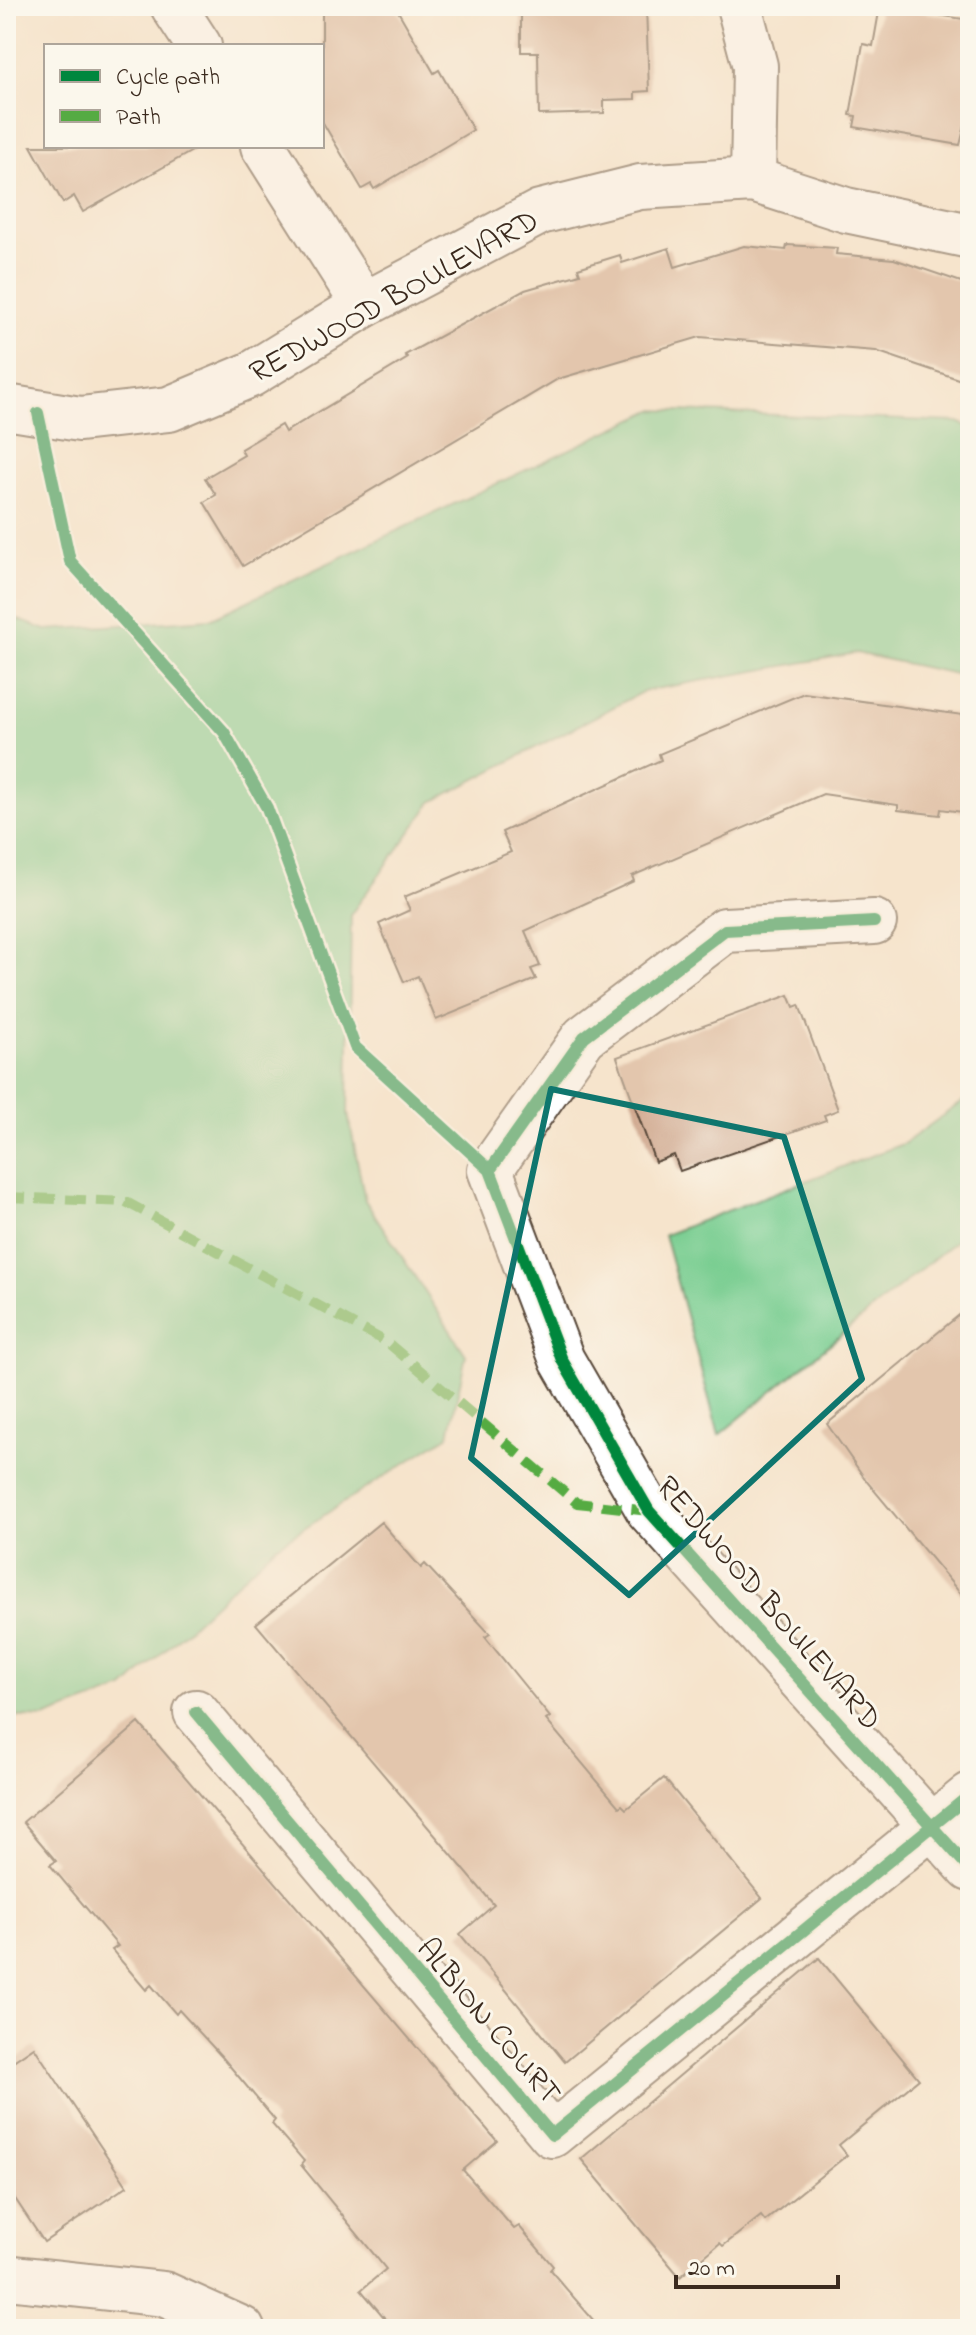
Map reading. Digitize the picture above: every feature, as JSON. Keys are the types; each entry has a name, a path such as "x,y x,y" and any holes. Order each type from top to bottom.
{"street":[{"path":"173,6 198,44"},
{"path":"739,6 755,66 753,180"},
{"path":"264,148 364,305"},
{"name":"REDWOOD BOULEVARD","path":"6,407 80,419 169,409 250,375 364,305 540,212 640,187 753,180 846,210 970,236"},
{"name":"REDWOOD BOULEVARD","path":"874,922 725,930 584,1037 490,1170 562,1360 649,1511 970,1869"},
{"name":"ALBION COURT","path":"196,1712 552,2135 931,1826"},
{"path":"931,1826 970,1795"},
{"path":"6,2277 164,2294 242,2329"}],"highlighted area":[{"path":"551,1089 784,1137 862,1379 629,1595 471,1458"}],"green space":[{"path":"653,410 958,422 970,427 970,677 856,653 644,691 432,802 351,914 348,1114 365,1200 466,1355 449,1435 276,1546 124,1689 44,1718 6,1716 6,615 46,630 210,619"},
{"path":"970,1096 970,1229 719,1435 664,1235 905,1143"}],"building":[{"path":"322,6 395,6 434,73 439,70 473,130 374,189 371,184 362,189 324,124"},
{"path":"521,6 646,6 649,91 635,92 635,99 604,100 604,113 539,115 538,52 521,52"},
{"path":"880,6 970,20 970,105 960,145 854,127 856,116 850,115 863,44 873,46"},
{"path":"31,146 197,148 83,212 74,196 63,203"},
{"path":"787,245 837,248 836,254 894,259 970,285 970,383 876,351 700,337 558,379 243,566 204,502 216,495 205,478 244,455 241,449 281,425 285,432 408,358 405,355 525,290 580,274 578,268 620,255 622,263 669,248 675,267 744,246 786,250"},
{"path":"804,693 970,716 970,813 941,809 940,815 898,810 898,805 823,794 632,876 634,881 525,931 540,966 531,969 536,979 436,1020 418,976 404,982 379,924 410,910 404,897 511,852 502,832 661,760 659,754"},
{"path":"789,995 794,1007 799,1005 838,1110 824,1115 826,1120 680,1171 674,1155 655,1162 617,1057"},
{"path":"970,1306 970,1605 868,1483 827,1424"},
{"path":"381,1522 421,1568 425,1564 490,1634 485,1637 550,1717 546,1720 619,1807 622,1805 626,1809 664,1778 762,1898 565,2062 460,1934 494,1905 256,1624"},
{"path":"139,1723 497,2141 463,2170 514,2229 519,2226 553,2266 550,2270 601,2329 394,2329 361,2290 386,2269 301,2165 304,2161 272,2124 275,2120 223,2058 179,2010 176,2014 151,1985 146,1990 112,1950 118,1946 50,1865 56,1861 23,1822"},
{"path":"819,1958 919,2079 839,2145 847,2155 765,2221 761,2216 723,2246 720,2243 680,2277 581,2159"},
{"path":"34,2047 127,2186 44,2242 6,2185 6,2066"}],"marked path":[{"path":"6,1197 126,1202 388,1343 577,1503 649,1511"}],"cycle path":[{"path":"38,413 70,561 224,732 267,808 355,1047 490,1170 562,1360 649,1511 970,1869"},
{"path":"490,1170 584,1037 725,930 874,922"},
{"path":"196,1712 552,2135 970,1795"}]}
